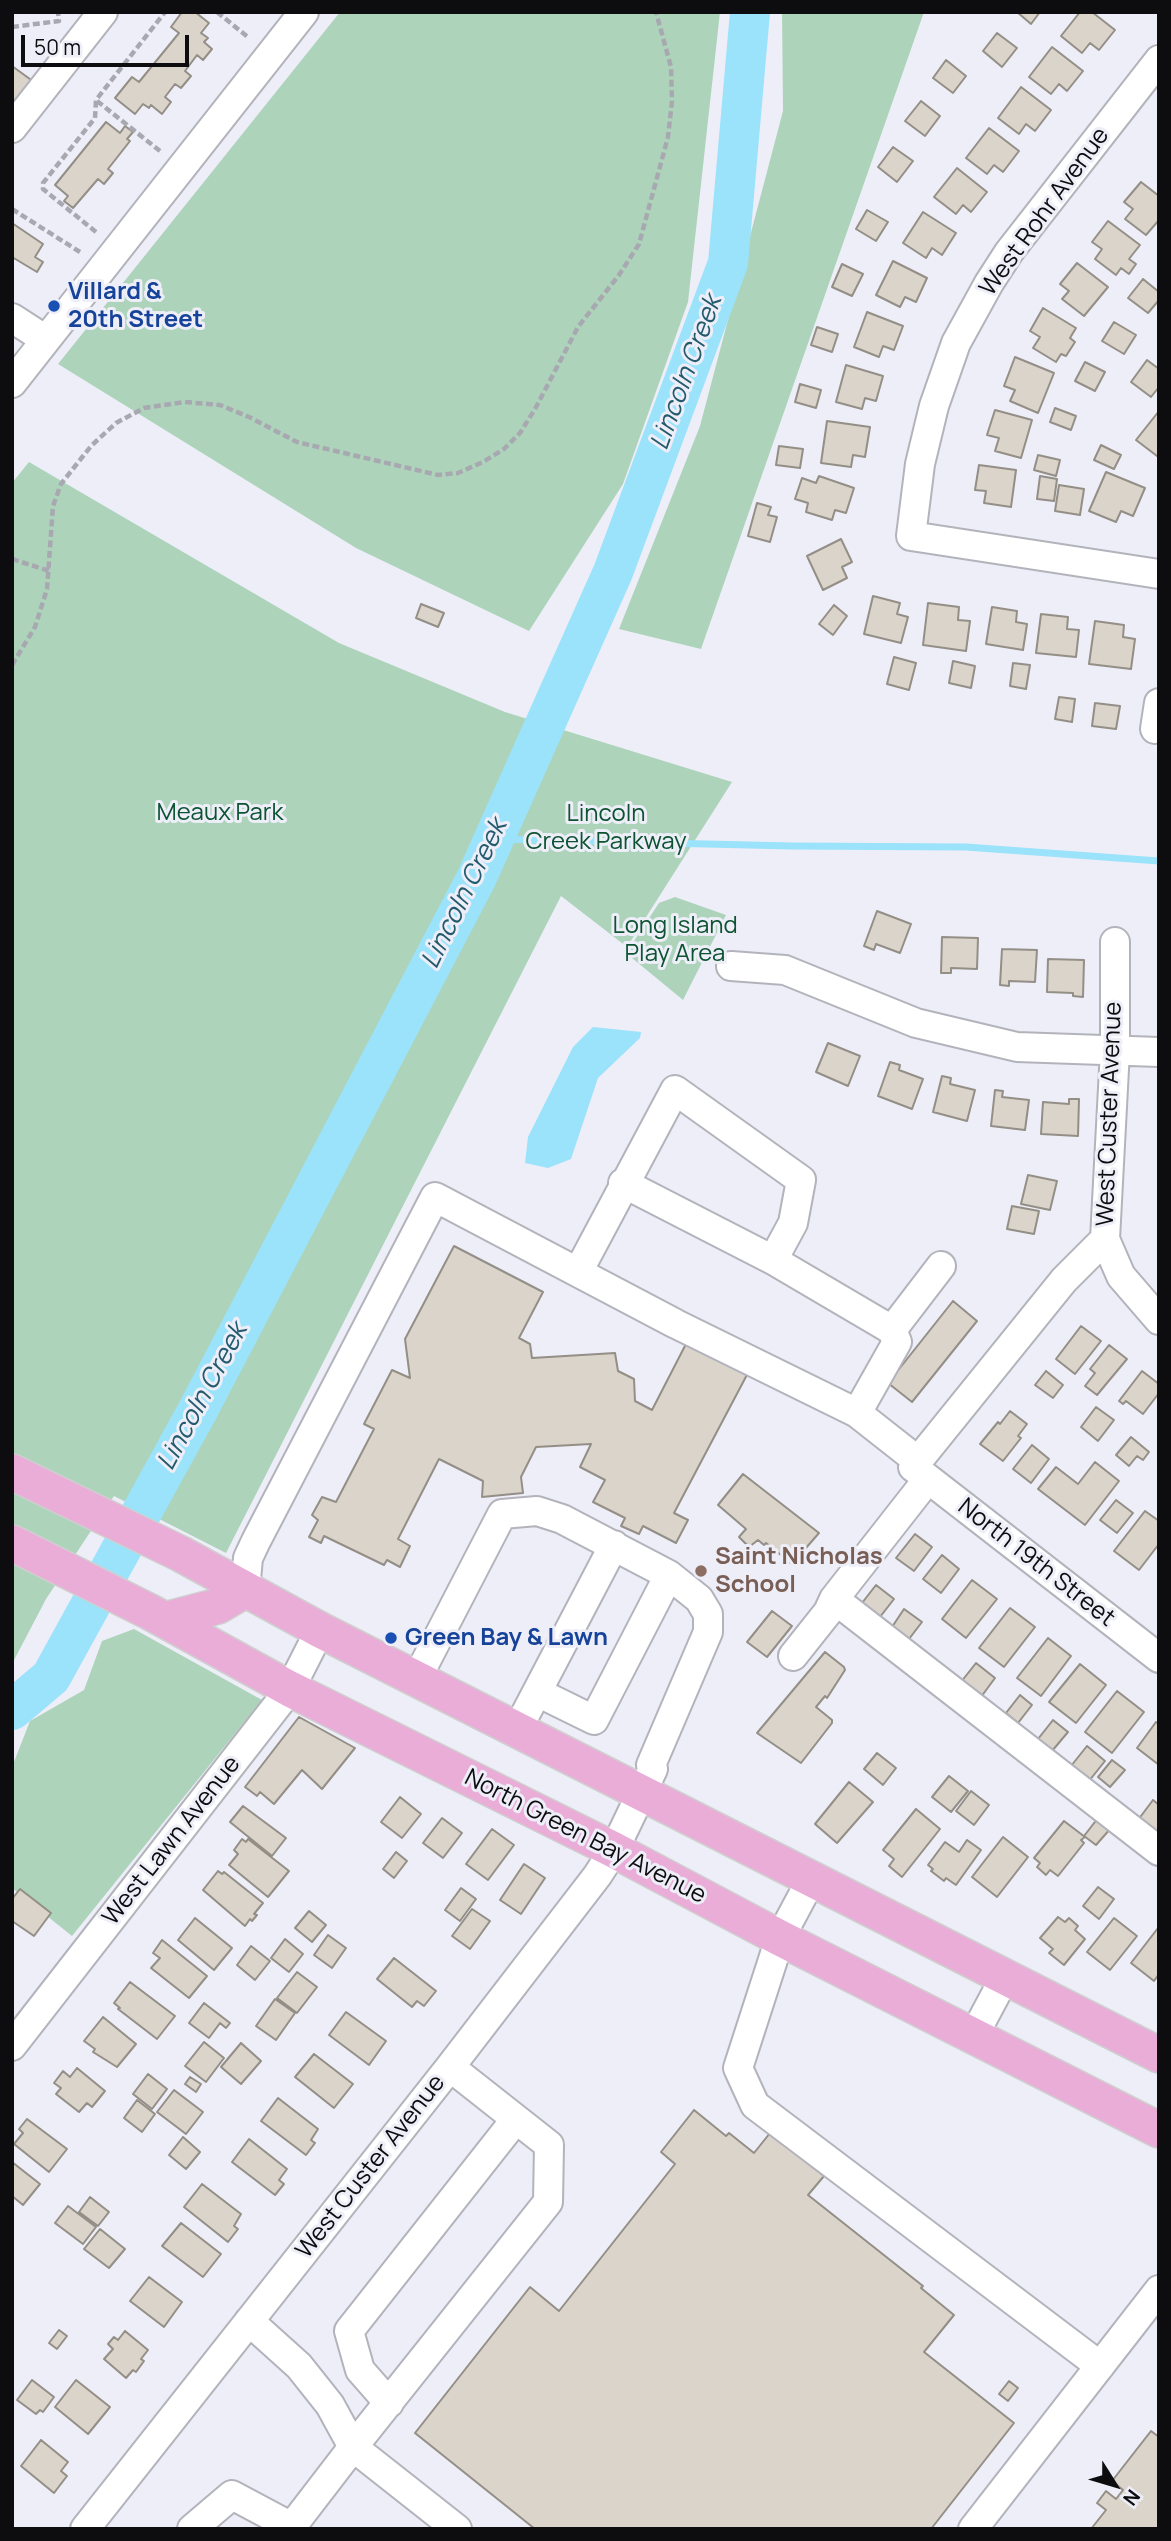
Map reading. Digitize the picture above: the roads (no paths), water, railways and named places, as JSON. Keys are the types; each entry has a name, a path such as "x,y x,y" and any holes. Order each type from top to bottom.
{"main road":[{"path":"12,1472 181,1554 320,1630 640,1794 1159,2055"},
{"name":"North Green Bay Avenue","path":"12,1543 158,1616 290,1689 614,1850 780,1938 1159,2130"},
{"path":"158,1616 218,1606 245,1590"}],"street":[{"path":"12,128 103,12"},
{"path":"12,383 304,12"},
{"name":"West Rohr Avenue","path":"1159,60 1009,252 957,343 933,406 920,464 911,536 1159,574"},
{"path":"12,318 46,340"},
{"name":"West Custer Avenue","path":"793,1656 828,1612 919,1469 1064,1280 1105,1239 1115,1050 1115,942"},
{"path":"731,966 785,970 916,1023 1017,1048 1159,1052"},
{"path":"578,1272 623,1183 675,1090 801,1180 793,1223 773,1261"},
{"path":"623,1183 773,1261 892,1331 897,1342 858,1413"},
{"name":"North 19th Street","path":"245,1590 248,1558 256,1541 435,1197 676,1324 858,1413 919,1469 1159,1658"},
{"path":"1105,1239 1121,1276 1159,1320"},
{"path":"892,1331 942,1266"},
{"name":"West Custer Avenue","path":"85,2529 589,1887 614,1850 640,1794 708,1632 708,1614 699,1599 669,1575 579,1527 537,1511 502,1514 416,1679"},
{"path":"517,1730 614,1545"},
{"path":"537,1692 594,1720 669,1575"},
{"path":"834,1599 1159,1851"},
{"name":"West Lawn Avenue","path":"12,2046 290,1689 320,1630"},
{"path":"811,1880 780,1938 738,2068 755,2105 1100,2366"},
{"path":"974,2036 1005,1978"},
{"path":"191,2529 232,2495 291,2528 548,2202 549,2145 450,2067"},
{"path":"389,2403 360,2370 349,2331 516,2119"},
{"path":"973,2529 1100,2366 1155,2307"},
{"path":"249,2321 299,2366 330,2405 353,2447 457,2529"}],"water":[{"path":"593,1027 641,1032 640,1038 598,1078 571,1159 548,1168 525,1163 528,1137 573,1047"}],"waterway":[{"name":"Lincoln Creek","path":"12,1710 51,1677 199,1408 476,879 613,572 728,263 750,12"},
{"path":"494,839 966,847 1159,861"}],"place":[{"name":"Villard & 20th Street","path":"54,306"},
{"name":"Saint Nicholas School","path":"701,1571"},
{"name":"Green Bay & Lawn","path":"391,1638"}],"park label":[{"name":"Meaux Park","path":"220,813"},
{"name":"Lincoln Creek Parkway","path":"606,828"},
{"name":"Long Island Play Area","path":"675,940"}]}
